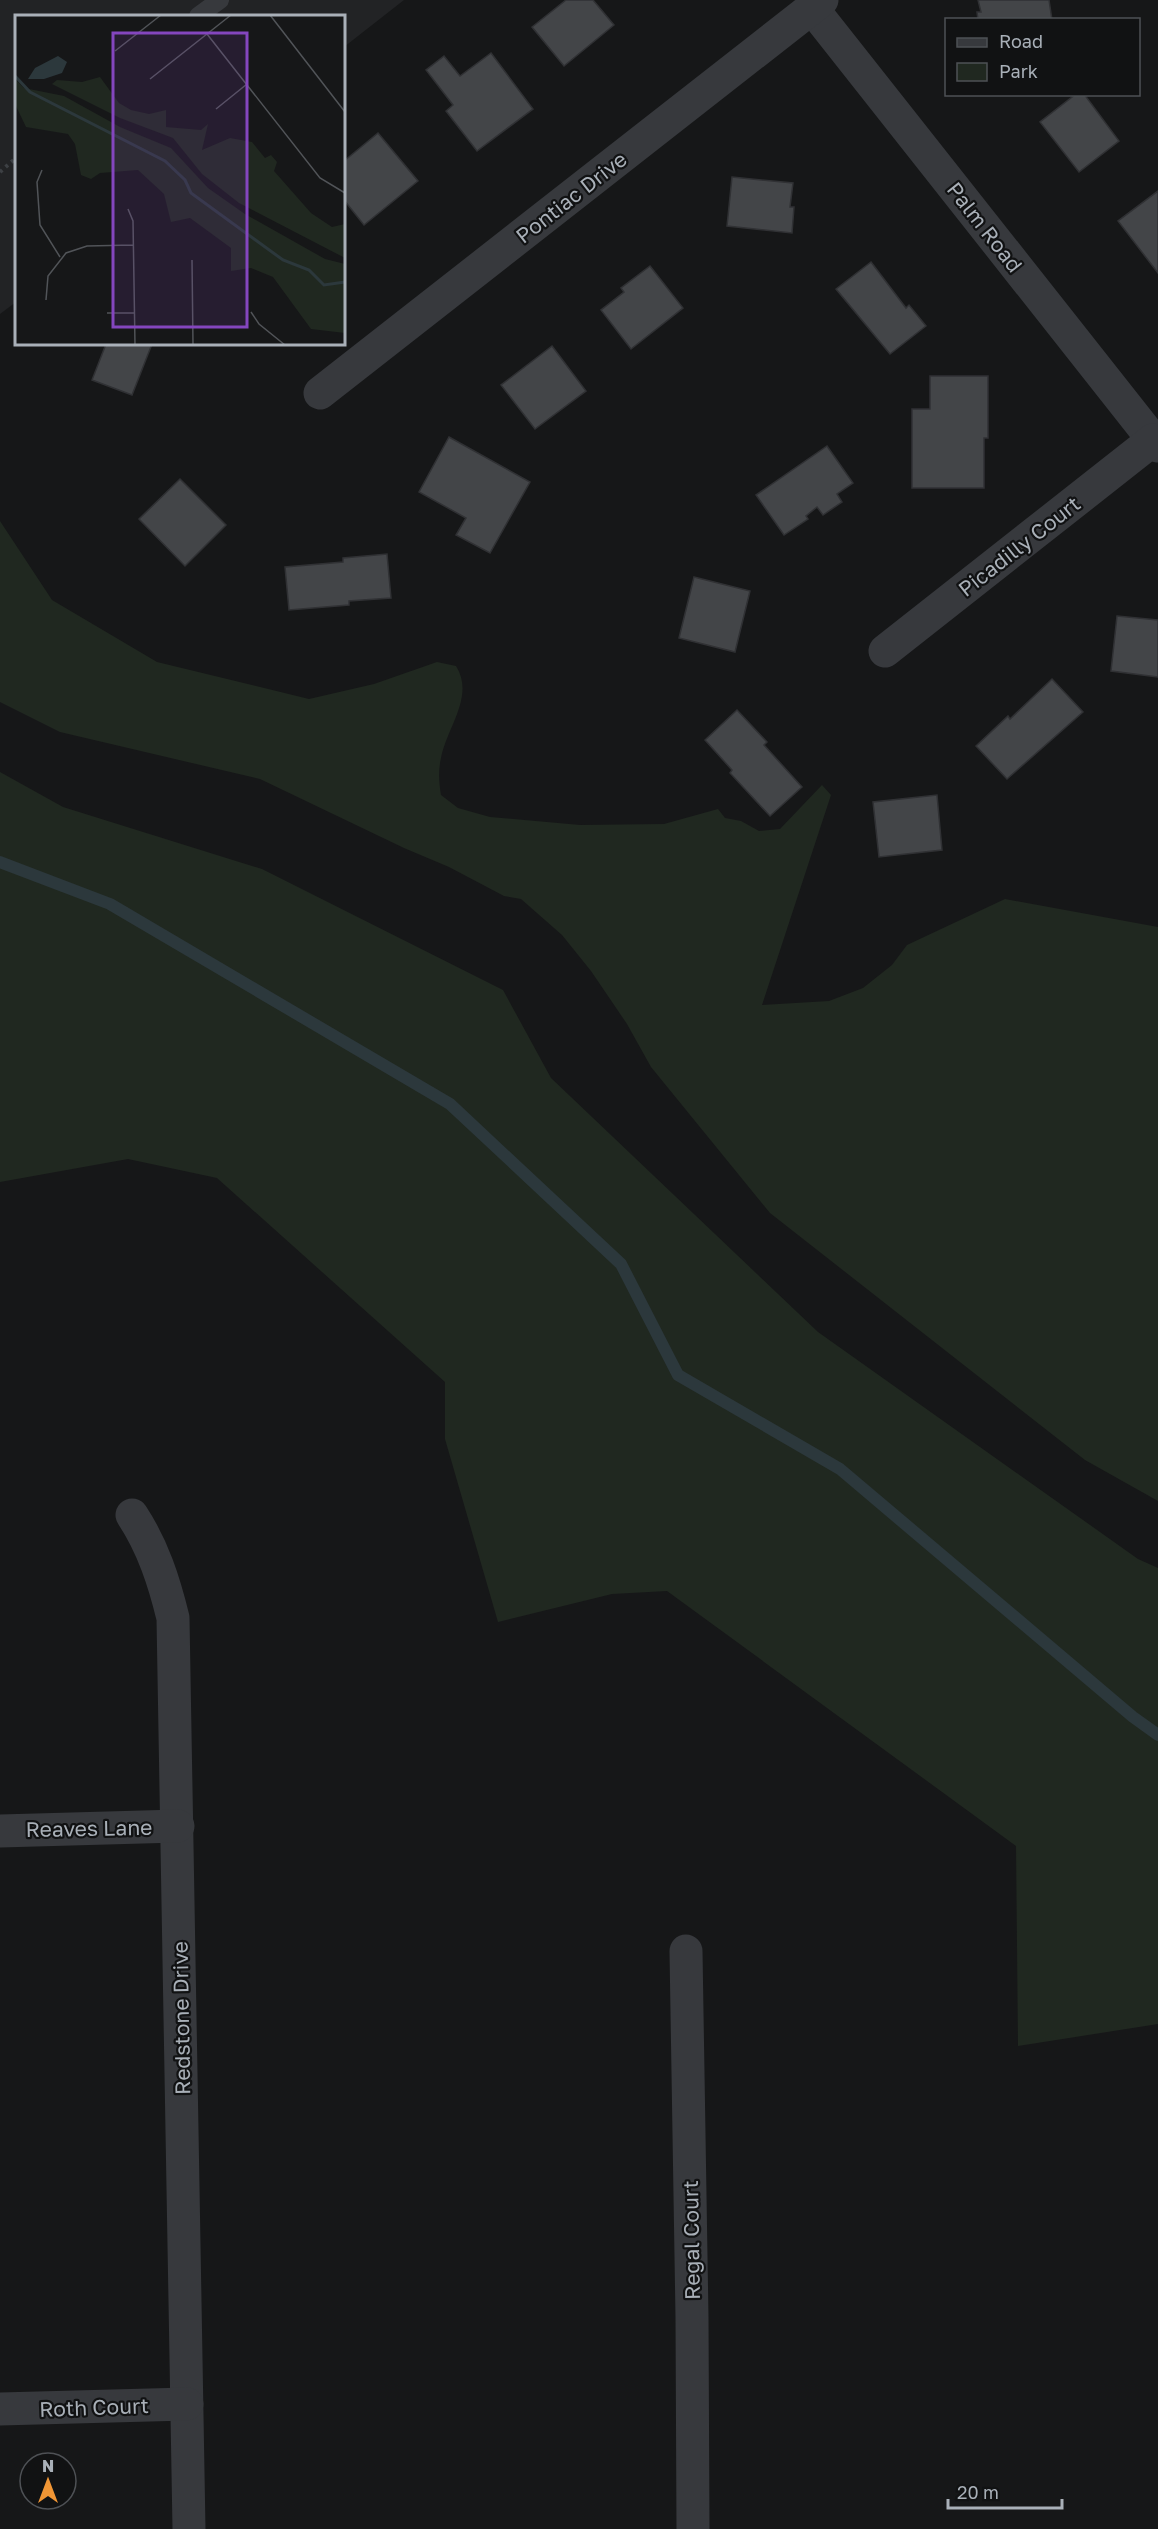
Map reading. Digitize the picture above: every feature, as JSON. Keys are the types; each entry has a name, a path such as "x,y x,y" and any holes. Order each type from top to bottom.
{"street":[{"name":"Pontiac Drive","path":"320,393 817,4"},
{"name":"Palm Road","path":"817,4 1156,443"},
{"name":"Picadilly Court","path":"885,651 1156,443"},
{"name":"Redstone Drive","path":"132,1515 162,1573 173,1618 189,2529"},
{"name":"Reaves Lane","path":"0,1831 178,1826"},
{"name":"Regal Court","path":"686,1950 693,2329 693,2529"},
{"name":"Roth Court","path":"0,2409 188,2404"}],"lane":[{"path":"199,15 219,0"}],"path":[{"path":"0,172 15,159"}],"shaded area":[{"path":"0,0 404,0 345,46 345,15 15,15 15,303 0,314"}],"green space":[{"path":"0,521 52,600 157,662 309,699 374,684 437,662 456,666 463,689 458,712 444,746 439,777 441,795 458,808 490,817 580,825 664,824 718,809 725,818 741,821 759,831 780,829 822,785 831,795 762,1005 829,1001 863,988 892,965 907,945 1005,899 1158,927 1158,1501 1085,1460 770,1213 651,1067 627,1024 591,971 562,935 521,899 504,896 449,867 260,779 60,732 0,702"},
{"path":"0,772 63,807 262,869 503,990 551,1078 818,1332 1138,1559 1158,1568 1158,2024 1018,2046 1016,1846 667,1591 612,1594 498,1622 445,1439 445,1382 217,1178 128,1159 0,1182"}],"building":[{"path":"566,0 593,0 614,25 564,66 532,27"},
{"path":"978,0 1049,0 1052,18 978,18 977,12 981,12"},
{"path":"491,53 533,109 477,151 446,111 453,105 426,70 444,56 460,76"},
{"path":"1073,96 1085,96 1119,141 1079,172 1040,122"},
{"path":"378,133 418,181 364,225 345,201 345,160"},
{"path":"732,177 793,183 790,207 794,207 792,233 727,226"},
{"path":"1158,191 1158,273 1118,221"},
{"path":"871,262 906,308 909,305 926,326 890,354 836,289"},
{"path":"650,266 683,308 631,349 601,310 624,292 621,288"},
{"path":"106,345 152,345 132,395 92,380"},
{"path":"552,346 586,391 535,429 501,385"},
{"path":"930,376 988,376 988,438 984,438 984,488 912,488 912,409 930,409"},
{"path":"449,437 530,482 490,553 456,535 466,518 419,492"},
{"path":"827,446 853,483 837,494 842,502 823,515 817,507 806,516 808,519 784,535 756,495"},
{"path":"180,479 226,525 185,566 139,519"},
{"path":"387,554 391,598 349,601 349,605 289,610 285,567 343,562 343,558"},
{"path":"694,577 750,591 735,652 679,638"},
{"path":"1117,616 1158,620 1158,677 1111,671"},
{"path":"1052,679 1083,712 1007,779 976,746 1008,716 1010,719"},
{"path":"737,710 767,742 764,745 802,787 770,816 730,773 732,770 705,740"},
{"path":"937,795 942,850 879,857 873,802"}],"waterway":[{"path":"0,862 110,904 450,1104 621,1264 678,1375 840,1469 1133,1717 1158,1735"}]}
